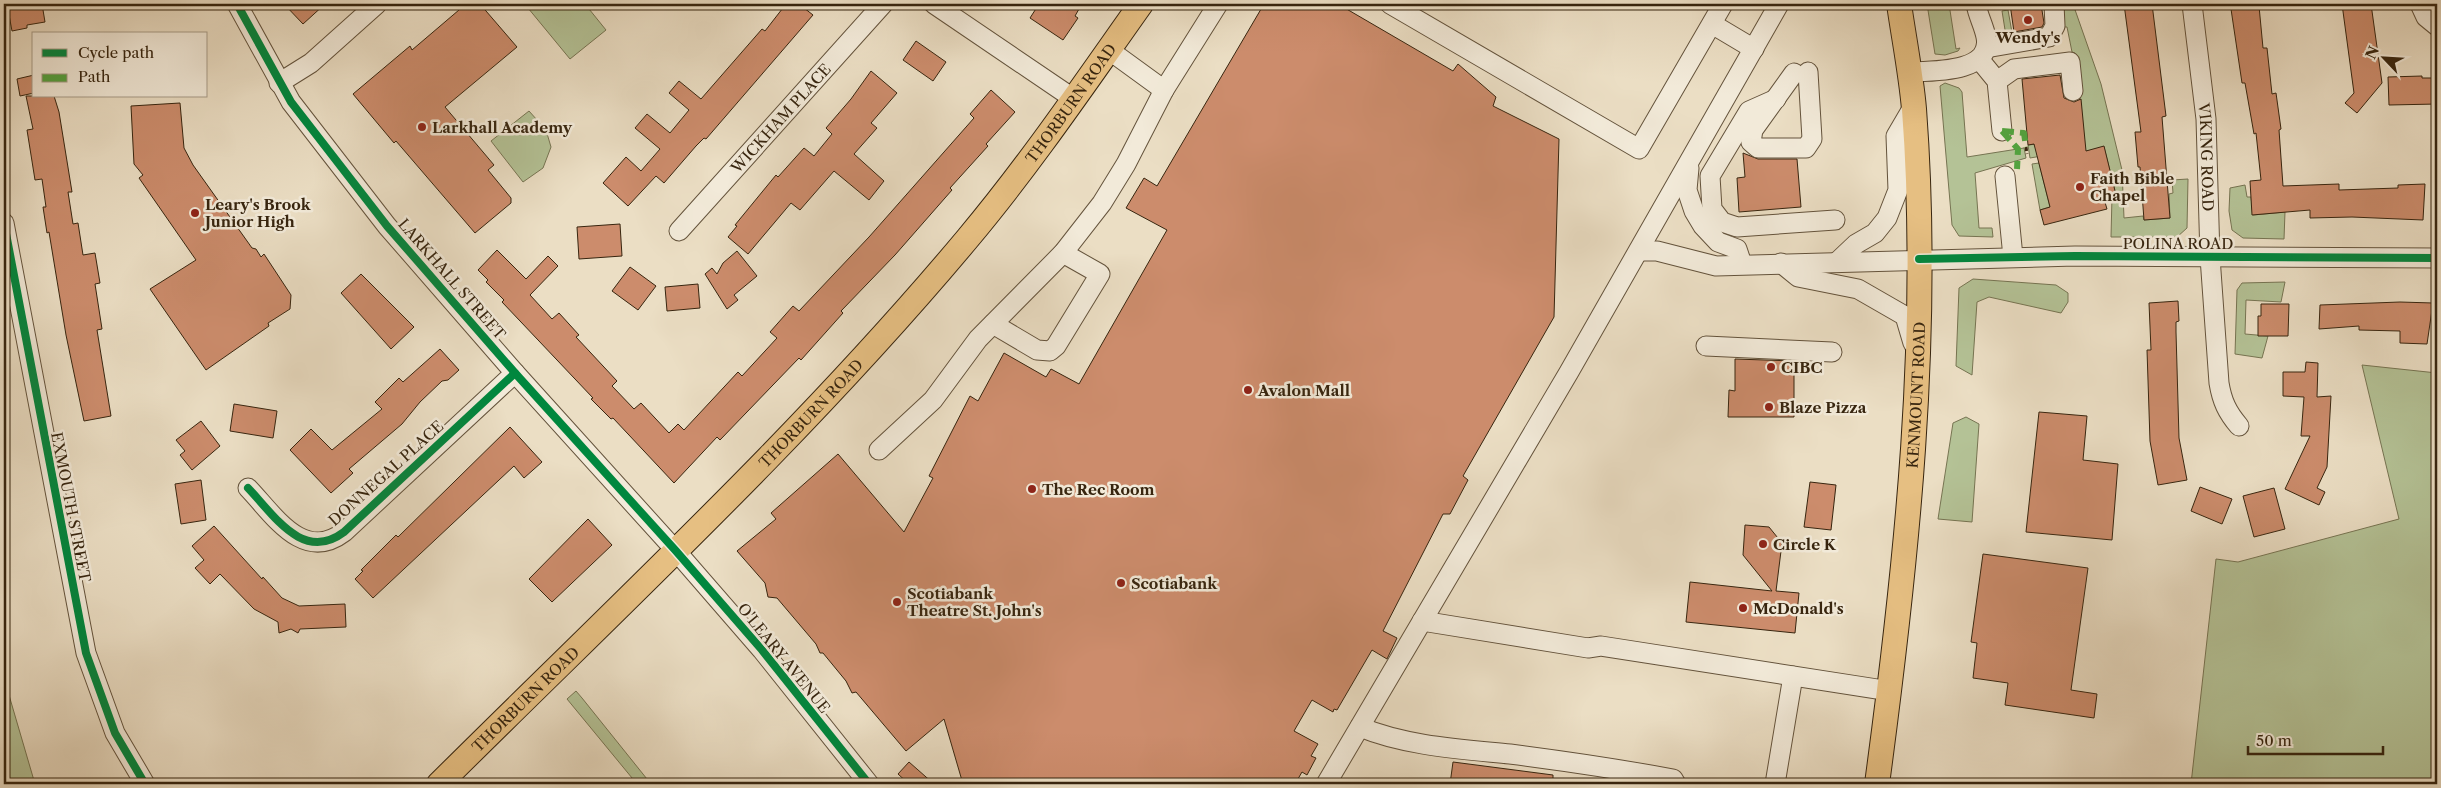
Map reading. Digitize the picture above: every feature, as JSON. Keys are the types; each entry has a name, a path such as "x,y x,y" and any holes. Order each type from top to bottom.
{"main road":[{"name":"THORBURN ROAD","path":"439,784 676,550 700,529 784,442 911,303 1004,194 1141,4"},
{"name":"KENMOUNT ROAD","path":"1877,784 1890,691 1906,548 1917,352 1919,259 1914,107 1899,4"}],"street":[{"name":"LARKHALL STREET","path":"237,4 291,102 387,226 515,373 676,550"},
{"path":"279,83 311,63 378,4"},
{"name":"WICKHAM PLACE","path":"680,231 883,4"},
{"path":"934,4 1074,99"},
{"path":"879,450 933,400 978,339 1063,253 1102,203 1126,164 1164,90 1218,4"},
{"path":"1390,4 1639,149 1723,4"},
{"path":"1326,784 1639,251 1779,4"},
{"path":"1976,4 1978,18 1986,36 1983,53 1998,81 2002,131"},
{"path":"1908,72 1958,67 1983,53 2049,37 2055,26 2054,4"},
{"name":"VIKING ROAD","path":"2192,4 2206,119 2210,257 2221,399 2228,413 2239,426"},
{"path":"2420,4 2426,17 2437,26"},
{"path":"1712,24 1754,49"},
{"path":"1108,50 1164,90"},
{"path":"1998,81 2014,69 2070,62 2073,91"},
{"path":"1776,99 1754,130 1751,142 1758,148 1806,148 1812,139 1801,73 1776,99 1749,111 1710,176 1712,209 1722,222 1737,226 1835,220"},
{"path":"1837,262 1856,244 1875,233 1887,218 1898,190 1896,136 1914,107"},
{"path":"1690,162 1686,190 1694,211 1703,226 1718,242 1737,250 1742,264"},
{"path":"2005,176 2013,257"},
{"name":"EXMOUTH STREET","path":"4,223 86,653 115,733 145,784"},
{"name":"POLINA ROAD","path":"1639,251 1657,252 1716,266 2013,257 2437,258"},
{"path":"992,324 1043,352 1050,351 1056,346 1100,274 1063,253"},
{"path":"1781,263 1798,277 1858,289 1905,316 1910,329 1910,338 1917,352"},
{"path":"1706,346 1832,352"},
{"name":"DONNEGAL PLACE","path":"248,488 297,537 312,543 329,541 344,532 515,373"},
{"name":"O'LEARY AVENUE","path":"676,550 785,677 822,727 869,784"},
{"path":"1422,621 1508,637 1588,648 1601,646 1890,691"},
{"path":"1775,784 1793,676"},
{"path":"1360,727 1383,736 1441,746 1625,770 1673,779 1676,784"}],"path":[{"path":"2026,147 2027,154"}],"green space":[{"path":"533,4 585,4 606,30 570,59 528,8"},
{"path":"1927,4 1949,4 1956,49 1960,48 1958,51 1945,55 1935,54"},
{"path":"2058,4 2073,4 2101,84 2122,170 2124,218 2143,216 2144,220 2170,218 2169,194 2173,193 2172,180 2188,179 2187,228 2177,237 2111,237 2112,196 2116,195 2104,147 2072,155 2071,151 2030,158 2028,145 2084,139 2075,53 2072,52 2067,27 2061,27"},
{"path":"2008,10 2013,38 2006,36 2002,11"},
{"path":"1945,83 1959,88 1962,92 1967,157 2024,148 2026,158 1975,173 1979,228 1992,228 1993,237 1959,236 1952,225 1940,86"},
{"path":"529,111 546,130 551,147 543,168 523,182 491,141"},
{"path":"2039,163 2050,207 2040,210 2032,164"},
{"path":"2245,185 2247,197 2251,197 2253,215 2285,212 2284,239 2243,238 2232,230 2229,211 2230,188"},
{"path":"1973,279 2056,285 2068,293 2068,302 2061,313 1989,297 1977,302 1972,375 1956,366 1959,288"},
{"path":"2285,282 2281,302 2246,300 2245,334 2268,336 2262,358 2235,354 2237,290 2242,283"},
{"path":"2362,365 2437,373 2437,784 2191,784 2216,559 2238,562 2399,519"},
{"path":"1966,417 1979,424 1972,522 1938,519 1953,423"},
{"path":"4,678 35,784 4,784"},
{"path":"576,691 651,784 637,784 567,699"}],"building":[{"path":"7,4 42,4 45,22 27,25 27,28 12,31"},
{"path":"284,4 325,4 303,24"},
{"name":"Larkhall Academy","path":"466,4 480,4 517,47 445,107 494,165 488,170 511,198 511,203 475,233 396,141 394,143 353,94 410,46 412,50"},
{"path":"786,4 799,4 813,15 706,139 704,138 696,146 664,183 656,176 628,206 603,183 626,157 641,171 660,149 635,128 647,114 670,133 689,110 669,93 679,81 701,99 762,29 765,31"},
{"path":"1039,4 1070,4 1079,9 1075,16 1078,18 1063,40 1030,18"},
{"name":"Avalon Mall","path":"1264,4 1338,4 1453,71 1458,64 1496,97 1493,106 1559,139 1554,317 1463,476 1468,480 1450,514 1443,514 1383,631 1397,638 1387,659 1372,650 1337,710 1334,709 1333,712 1312,700 1294,731 1318,744 1311,756 1316,758 1307,775 1302,772 1295,784 963,784 944,719 906,751 856,692 852,693 846,681 823,653 820,653 816,644 777,598 768,597 765,583 737,551 776,519 771,513 838,454 904,532 933,478 929,476 970,396 978,401 1004,353 1046,377 1051,369 1079,384 1167,230 1126,208 1144,178 1157,186"},
{"name":"Wendy's","path":"2010,4 2041,4 2044,23 2042,27 2014,32"},
{"path":"2124,4 2152,4 2166,116 2162,117 2170,218 2144,220 2135,132 2141,132"},
{"path":"2342,4 2371,4 2382,83 2357,113 2345,103 2354,93"},
{"path":"2259,6 2263,48 2267,48 2272,94 2276,93 2281,129 2279,130 2283,186 2339,184 2339,190 2398,188 2398,185 2425,184 2423,220 2352,217 2310,218 2310,210 2252,215 2250,181 2261,180 2256,133 2254,134 2245,83 2242,83 2231,9"},
{"path":"916,41 946,62 933,81 903,60"},
{"path":"871,71 897,93 871,123 877,128 854,154 884,181 869,200 834,171 800,210 791,203 748,254 728,237 737,226 735,225 776,175 778,177 804,148 814,156 832,134 826,128 851,99"},
{"path":"32,75 32,93 20,96 17,79"},
{"path":"2060,75 2064,98 2074,102 2081,99 2086,151 2104,146 2116,195 2104,199 2107,209 2044,225 2040,210 2050,207 2034,144 2028,145 2022,79"},
{"path":"2422,76 2422,78 2437,78 2437,104 2389,105 2388,77"},
{"path":"991,90 1015,112 986,144 988,146 950,188 952,190 895,255 841,311 843,313 801,360 799,358 720,440 717,437 674,483 613,418 611,419 591,399 593,398 502,302 504,300 486,282 488,280 478,270 497,250 526,279 548,256 558,266 530,295 552,319 559,313 579,335 576,337 617,381 612,386 634,409 641,403 669,433 678,424 684,430 738,372 742,376 777,338 770,332 793,306 799,311 869,237 974,118 970,114"},
{"path":"26,96 32,96 32,98 55,98 59,112 72,192 68,192 73,224 78,223 83,255 95,253 100,283 95,284 102,329 97,330 111,416 84,421 66,335 49,232 47,233 43,207 46,207 42,179 35,180 27,130 33,129"},
{"name":"Leary's Brook Junior High","path":"180,103 184,148 193,165 252,248 256,249 261,257 264,254 291,295 290,309 268,323 269,326 206,370 150,289 196,260 139,178 143,175 134,164 131,106"},
{"path":"1743,153 1758,159 1797,159 1801,207 1739,212 1737,178 1745,177"},
{"path":"620,224 622,256 579,259 577,227"},
{"path":"737,251 757,276 734,295 738,300 727,309 705,274 712,268 717,274 723,263"},
{"path":"630,267 656,286 638,310 612,291"},
{"path":"361,274 414,327 391,349 341,293"},
{"path":"698,284 700,308 667,311 665,287"},
{"path":"2178,301 2179,321 2176,322 2176,332 2179,438 2187,480 2158,485 2150,441 2147,350 2151,350 2149,303"},
{"path":"2400,302 2433,303 2427,344 2400,343 2400,331 2359,330 2359,326 2319,329 2320,305"},
{"path":"2261,304 2289,304 2288,336 2258,336 2258,316 2261,316"},
{"path":"440,349 459,370 448,380 442,381 420,402 402,424 349,469 353,473 331,493 290,450 311,429 332,450 382,409 375,402 399,378 403,382"},
{"path":"1735,359 1794,361 1794,417 1728,417 1729,390 1735,391"},
{"path":"2306,362 2318,363 2317,397 2331,396 2327,467 2317,488 2325,492 2319,505 2285,489 2310,436 2301,436 2304,397 2283,396 2283,372 2305,372"},
{"path":"234,404 277,411 273,438 230,431"},
{"path":"2039,412 2087,416 2083,460 2118,464 2112,540 2026,532"},
{"path":"201,421 220,446 192,470 180,455 185,451 176,440"},
{"path":"510,427 542,462 524,478 514,466 373,598 355,579 363,571 361,570 396,535 398,537"},
{"path":"201,480 206,520 181,524 175,484"},
{"path":"1810,482 1836,485 1831,530 1804,527"},
{"path":"2200,487 2232,499 2222,524 2191,511"},
{"path":"2274,488 2285,529 2254,537 2243,496"},
{"path":"588,519 612,545 552,602 529,579"},
{"name":"McDonald's","path":"1745,525 1769,527 1782,543 1776,591 1799,593 1795,633 1686,622 1690,582 1772,591 1743,555"},
{"path":"214,526 282,598 299,606 345,604 346,627 300,629 298,633 291,629 279,633 278,622 254,609 220,574 210,584 195,568 204,560 192,546"},
{"path":"1983,554 2088,568 2071,690 2097,694 2094,718 2005,705 2008,683 1973,678 1977,643 1971,642"},
{"path":"909,762 934,784 909,784 898,774"},
{"path":"1453,762 1553,775 1553,784 1450,784"}],"marked path":[{"path":"2002,131 2018,149 2017,169"},
{"path":"2002,131 2024,133 2026,147"}],"cycle path":[{"path":"237,4 291,102 387,226 515,373 676,551 762,650 869,784"},
{"path":"4,223 86,653 115,733 145,784"},
{"path":"1919,259 2075,256 2437,258"},
{"path":"248,488 290,532 302,539 315,542 329,540 344,532 515,373"}],"place":[{"name":"Wendy's","path":"2028,20"},
{"name":"Larkhall Academy","path":"422,127"},
{"name":"Faith Bible Chapel","path":"2080,187"},
{"name":"Leary's Brook Junior High","path":"195,213"},
{"name":"CIBC","path":"1771,367"},
{"name":"Avalon Mall","path":"1248,390"},
{"name":"Blaze Pizza","path":"1769,407"},
{"name":"The Rec Room","path":"1032,489"},
{"name":"Circle K","path":"1763,544"},
{"name":"Scotiabank","path":"1121,583"},
{"name":"Scotiabank Theatre St. John's","path":"897,602"},
{"name":"McDonald's","path":"1743,608"}]}
